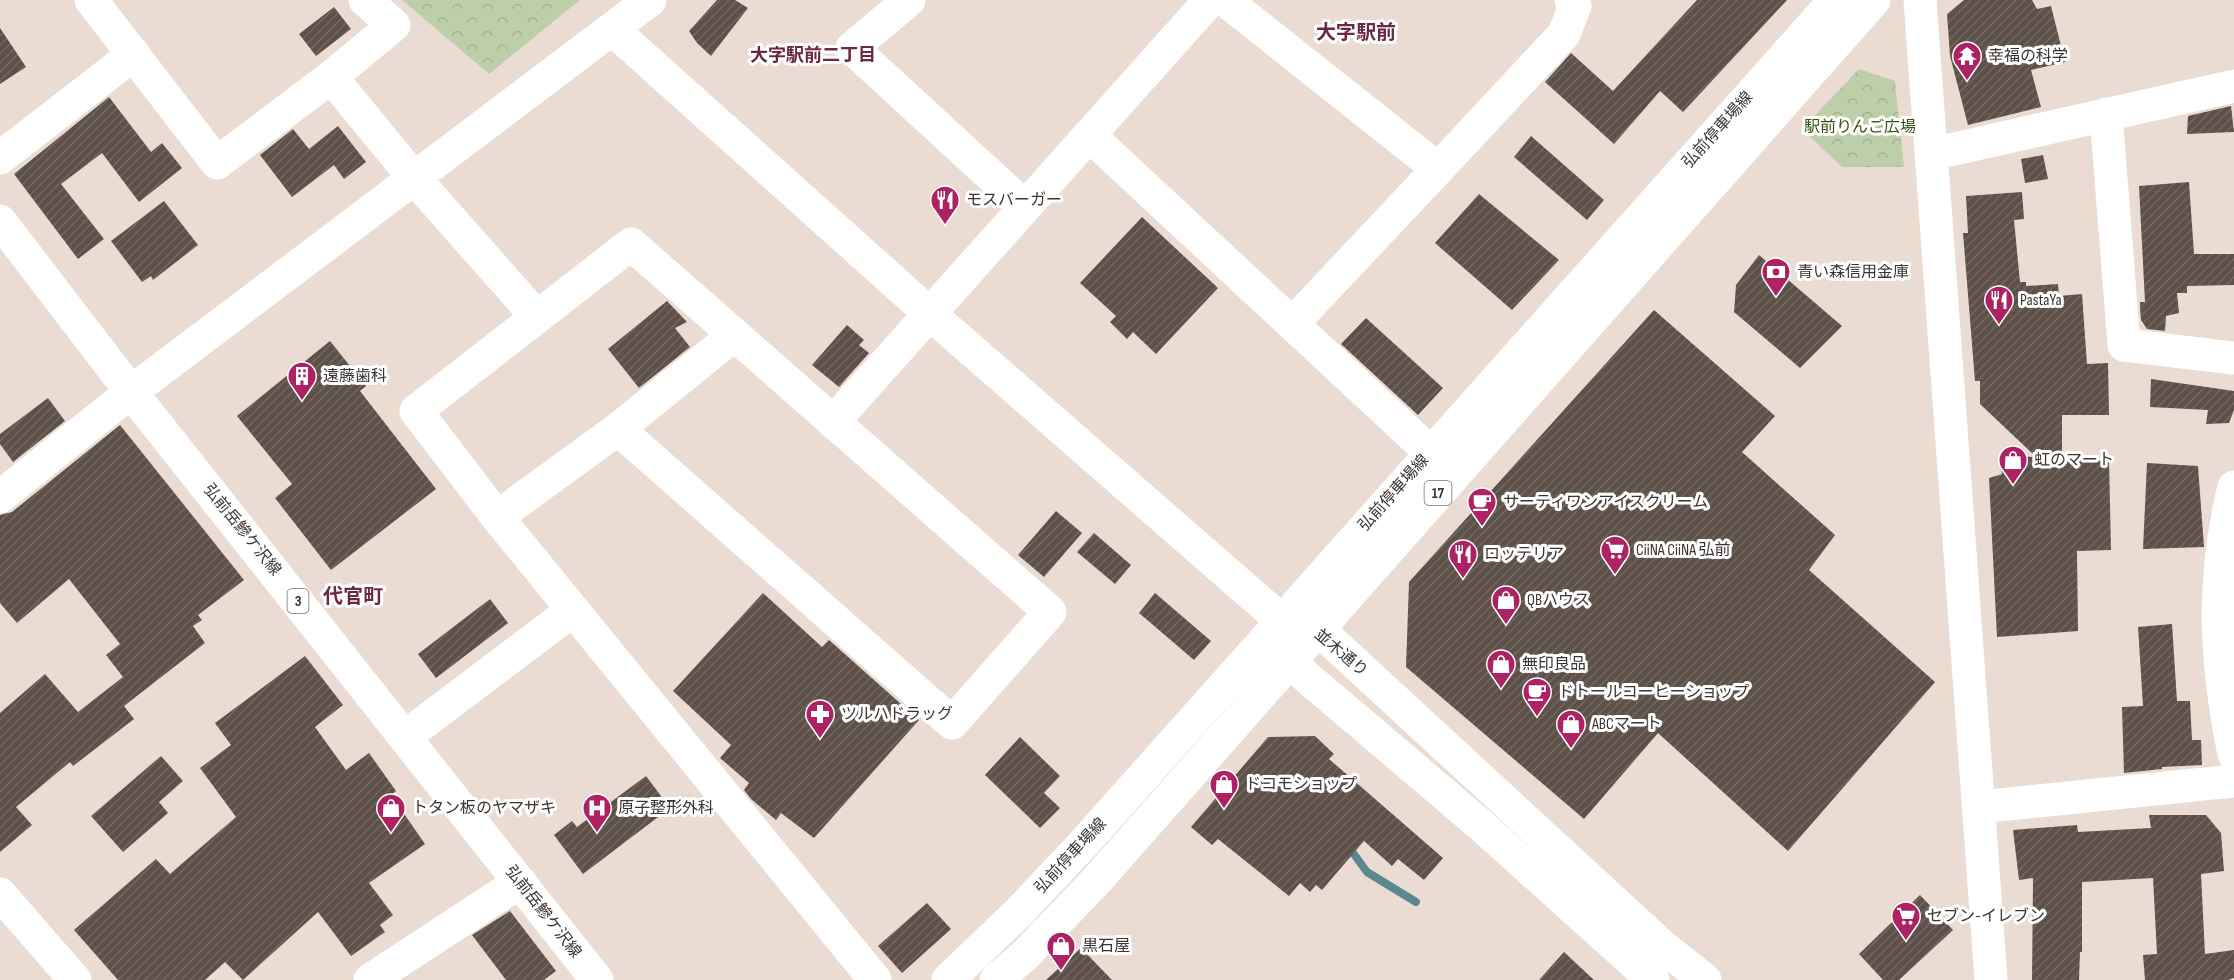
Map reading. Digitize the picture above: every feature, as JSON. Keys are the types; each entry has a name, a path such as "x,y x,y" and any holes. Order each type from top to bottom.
{"street":[{"path":"91,0 217,163 332,77 394,25 365,0"},
{"path":"0,497 131,392 416,179 650,0"},
{"path":"833,422 1210,0"},
{"path":"1225,0 1438,168"},
{"path":"1292,324 1564,34 1575,6 1571,0"},
{"name":"弘前停車場線","path":"948,980 1019,912 1084,843 1834,0"},
{"name":"弘前停車場線","path":"996,980 1023,956 1097,880 1874,0"},
{"path":"1920,0 1991,980"},
{"path":"907,1 852,48 1025,207"},
{"path":"612,29 930,314 1281,620 1289,662 1483,827 1642,977 1662,946"},
{"path":"0,158 134,54"},
{"path":"332,77 416,179 537,317"},
{"path":"1932,154 2234,86"},
{"path":"2106,114 2124,345 2234,358"},
{"path":"1089,135 1430,452"},
{"name":"弘前岳鰺ケ沢線","path":"0,221 131,392 406,736 597,980"},
{"path":"618,429 952,723 1050,612 631,244 416,411 497,517 875,980"},
{"path":"497,517 618,429 734,335"},
{"path":"2234,487 2224,529 2217,594 2219,665 2234,754"},
{"path":"406,736 573,610"},
{"name":"並木通り","path":"1281,620 1318,629 1662,946 1705,980"},
{"path":"1979,807 2234,782"},
{"path":"370,980 520,882"},
{"path":"0,894 75,980"}],"green space":[{"path":"402,0 580,0 489,74"},
{"name":"駅前りんご広場","path":"1859,69 1895,81 1904,167 1842,167 1802,129"}],"building":[{"path":"717,0 735,0 748,8 711,56 697,43 689,31"},
{"path":"1697,0 1787,0 1683,112 1660,91 1614,144 1545,82 1571,53 1613,91"},
{"path":"1964,0 2032,0 2037,9 2051,6 2065,62 2031,70 2041,107 1968,125 1950,56 1947,14"},
{"path":"334,7 351,29 316,56 299,34"},
{"path":"0,28 26,67 0,84"},
{"path":"109,97 151,152 162,143 182,168 139,202 102,153 61,184 104,239 78,259 14,174"},
{"path":"2231,106 2234,132 2187,134 2188,116"},
{"path":"338,126 366,162 344,179 334,165 292,197 260,155 293,129 309,149"},
{"path":"1531,136 1604,200 1587,220 1514,157"},
{"path":"2043,155 2048,179 2025,183 2021,159"},
{"path":"2189,182 2194,254 2234,254 2234,285 2187,286 2187,293 2177,293 2179,313 2166,316 2165,331 2147,329 2141,320 2140,307 2140,302 2145,302 2139,186"},
{"path":"2022,192 2024,219 2014,220 2020,282 2026,282 2026,286 2058,284 2059,296 2082,294 2087,364 2108,363 2109,415 2062,415 2062,459 2109,461 2111,550 2077,551 2078,631 1997,637 1989,478 2002,474 2000,455 2036,457 1980,404 1980,381 1975,381 1963,233 1968,233 1966,196"},
{"path":"1479,194 1559,260 1512,310 1435,243"},
{"path":"164,201 198,245 153,280 151,276 142,282 111,241"},
{"path":"1142,217 1218,288 1156,354 1133,332 1127,339 1110,322 1116,316 1080,283"},
{"path":"1759,255 1842,326 1800,368 1734,312 1736,285"},
{"path":"667,301 687,322 675,328 690,347 639,388 608,349"},
{"name":"CiiNA CiiNA 弘前","path":"1654,310 1775,416 1742,452 1835,535 1809,570 1935,682 1788,851 1658,733 1584,819 1406,667 1409,582"},
{"path":"1366,318 1443,388 1418,415 1341,344"},
{"path":"847,325 864,340 859,345 869,353 839,387 812,365"},
{"path":"330,341 366,386 360,391 436,489 331,570 275,498 292,484 237,416"},
{"path":"2151,379 2234,391 2234,410 2229,423 2206,424 2208,410 2150,407"},
{"path":"48,398 65,421 13,462 0,444 0,434"},
{"path":"120,425 244,580 198,615 202,620 193,626 205,643 124,706 134,719 73,766 70,762 16,807 32,825 0,852 0,713 45,674 78,712 123,677 106,655 120,644 69,579 17,623 0,603 0,515 12,512"},
{"path":"2147,463 2198,466 2204,547 2143,549"},
{"path":"1056,511 1082,533 1044,577 1018,555"},
{"path":"1094,533 1131,565 1115,584 1077,552"},
{"name":"ツルハドラッグ","path":"763,593 822,647 829,640 919,720 814,838 781,813 776,820 751,799 744,790 749,783 720,758 731,745 673,691"},
{"path":"1155,593 1211,641 1194,660 1139,613"},
{"path":"490,599 508,623 436,678 418,654"},
{"path":"2172,624 2177,701 2190,701 2192,740 2201,740 2202,765 2162,767 2162,769 2124,773 2122,707 2143,706 2138,627"},
{"path":"305,656 343,705 315,727 346,770 369,753 396,791 391,795 425,844 369,883 393,915 380,925 385,932 351,956 318,912 243,980 225,962 205,980 118,980 74,930 156,859 170,874 236,817 200,768 231,745 215,723"},
{"path":"1315,736 1334,754 1329,759 1443,858 1424,880 1398,859 1392,866 1364,841 1322,890 1316,885 1310,892 1300,883 1289,896 1218,839 1212,845 1191,827 1268,737"},
{"path":"1020,737 1060,776 1044,793 1060,808 1040,828 985,775"},
{"path":"161,756 183,781 159,802 168,813 123,852 91,816"},
{"path":"646,776 670,808 583,874 554,835 572,821 577,827"},
{"path":"2149,815 2206,815 2221,833 2224,871 2201,874 2205,954 2234,950 2234,978 2228,980 2145,980 2143,955 2157,954 2153,878 2082,882 2082,952 2080,952 2079,980 2032,980 2033,878 2019,880 2013,830 2077,825 2078,832 2151,828"},
{"name":"セブン-イレブン","path":"1920,895 1953,930 1899,980 1883,980 1859,954"},
{"path":"927,903 951,929 902,973 878,946"},
{"path":"510,911 556,971 544,980 506,980 472,935"},
{"path":"1081,948 1112,980 1046,980"},
{"path":"1564,952 1594,980 1539,980"}],"waterway":[{"path":"1348,846 1367,872 1416,902"}],"place":[{"name":"幸福の科学","path":"1967,82"},
{"name":"モスバーガー","path":"945,226"},
{"name":"青い森信用金庫","path":"1776,298"},
{"name":"PastaYa","path":"1999,326"},
{"name":"遠藤歯科","path":"302,402"},
{"name":"虹のマート","path":"2013,486"},
{"name":"サーティワンアイスクリーム","path":"1482,528"},
{"name":"CiiNA CiiNA 弘前","path":"1615,576"},
{"name":"ロッテリア","path":"1463,580"},
{"name":"QBハウス","path":"1506,626"},
{"name":"無印良品","path":"1501,690"},
{"name":"ドトールコーヒーショップ","path":"1537,718"},
{"name":"ツルハドラッグ","path":"820,740"},
{"name":"ABCマート","path":"1571,750"},
{"name":"ドコモショップ","path":"1224,810"},
{"name":"トタン板のヤマザキ","path":"391,834"},
{"name":"原子整形外科","path":"597,834"},
{"name":"セブン-イレブン","path":"1906,942"},
{"name":"黒石屋","path":"1061,972"}],"district":[{"name":"大字駅前","path":"1356,33"},
{"name":"大字駅前二丁目","path":"813,55"},
{"name":"代官町","path":"353,597"}]}
